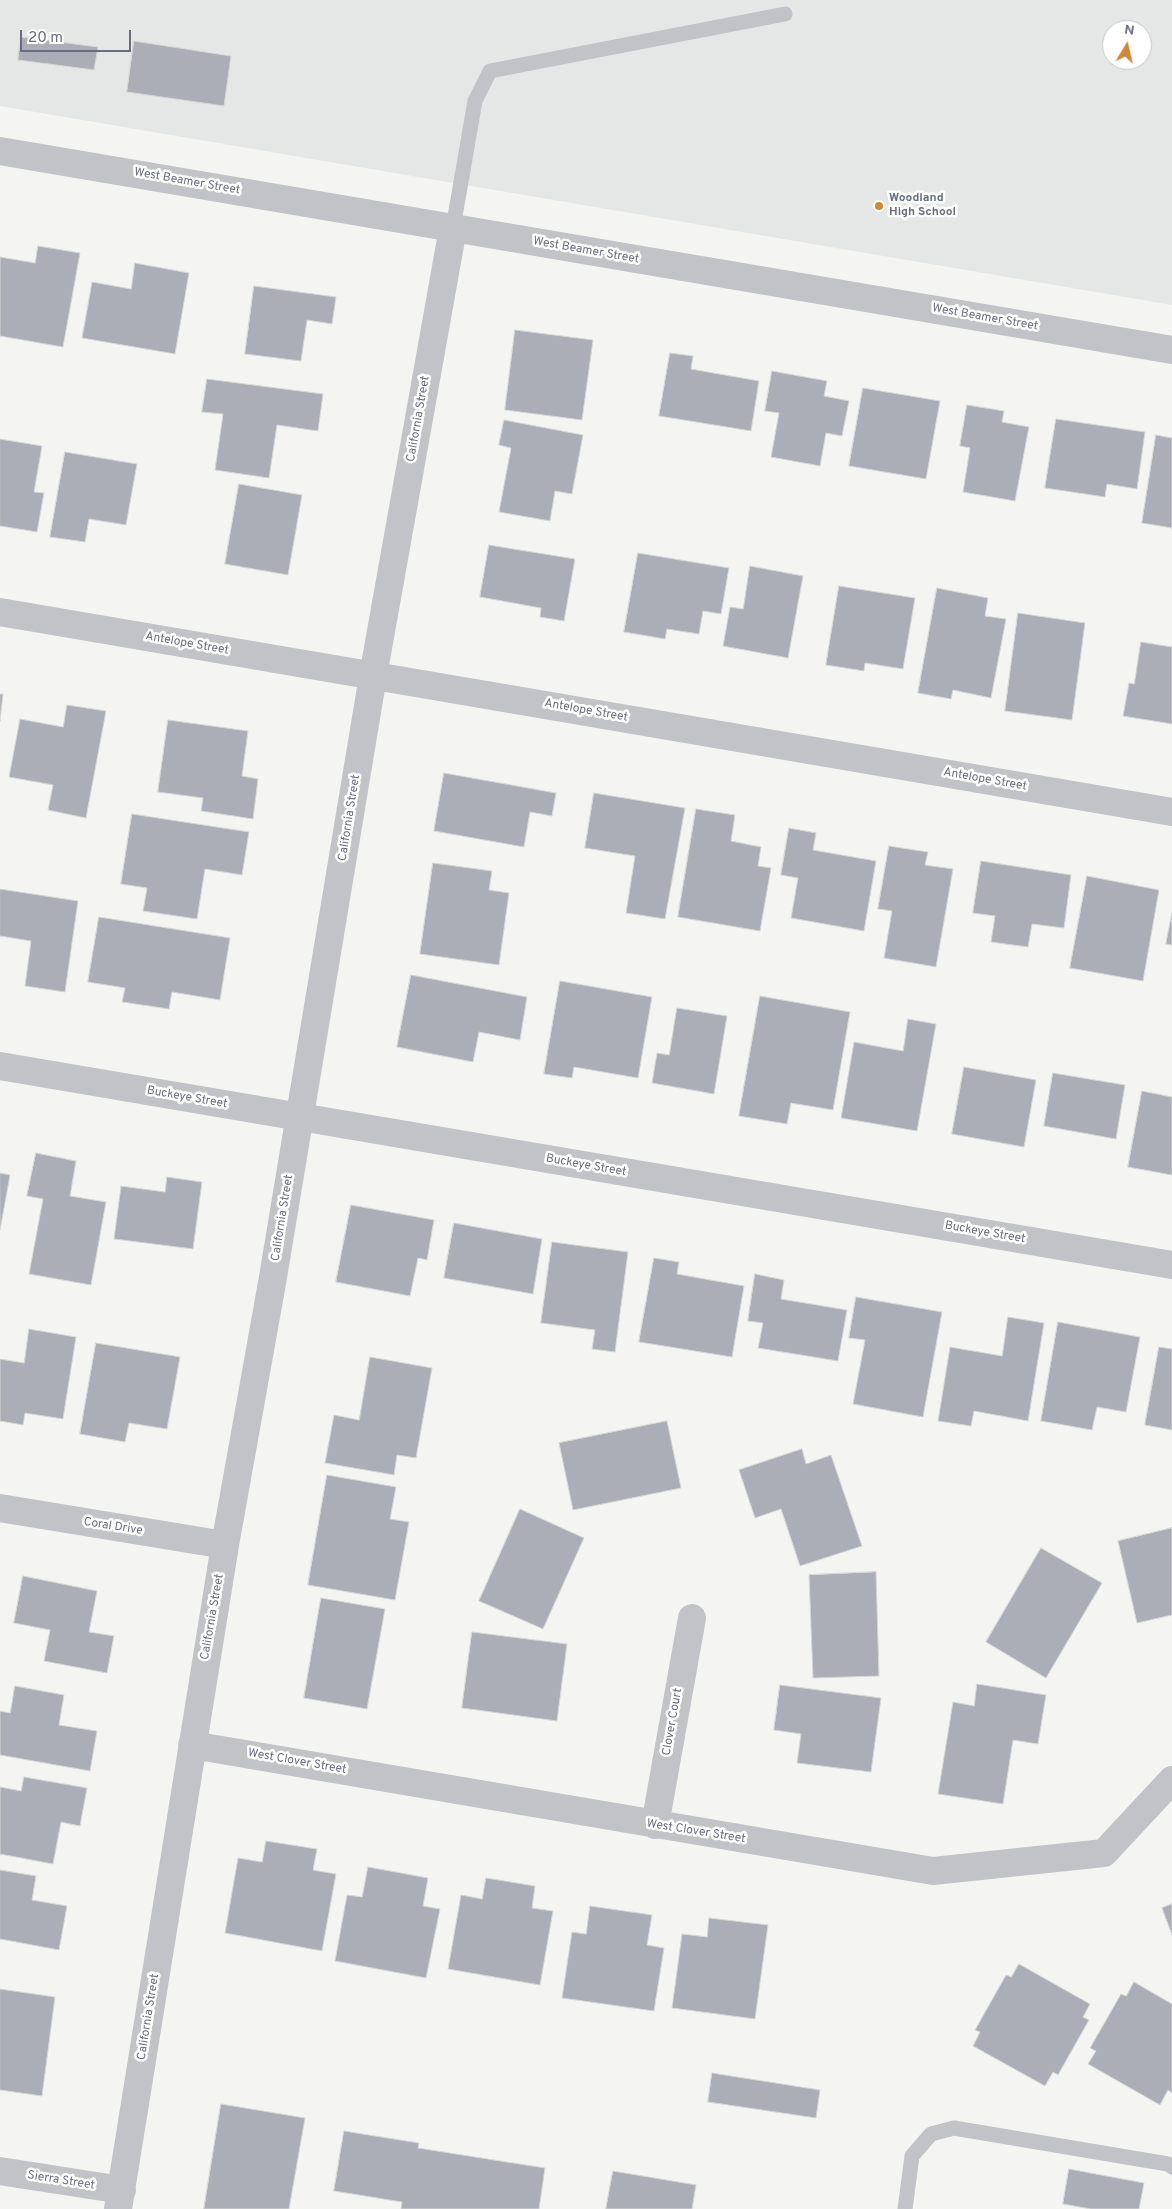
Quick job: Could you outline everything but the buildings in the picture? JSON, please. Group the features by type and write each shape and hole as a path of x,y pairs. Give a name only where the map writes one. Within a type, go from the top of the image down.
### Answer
{"street":[{"name":"West Beamer Street","path":"0,151 1172,350"},
{"name":"California Street","path":"120,2200 225,1545 300,1117 373,676 453,228"},
{"name":"Antelope Street","path":"0,612 1172,812"},
{"name":"Buckeye Street","path":"0,1066 1172,1265"},
{"name":"Coral Drive","path":"0,1508 225,1545"},
{"name":"Clover Court","path":"654,1825 692,1618"},
{"name":"West Clover Street","path":"192,1745 933,1872 1104,1853 1172,1780"},
{"name":"Sierra Street","path":"0,2171 120,2200"}],"lane":[{"path":"453,228 475,101 490,71 785,14"},
{"path":"905,2209 912,2156 931,2134 954,2128 1172,2166"}],"shaded area":[{"name":"Woodland High School","path":"0,0 1172,0 1172,305 0,106"}],"place":[{"name":"Woodland High School","path":"879,206"}]}
